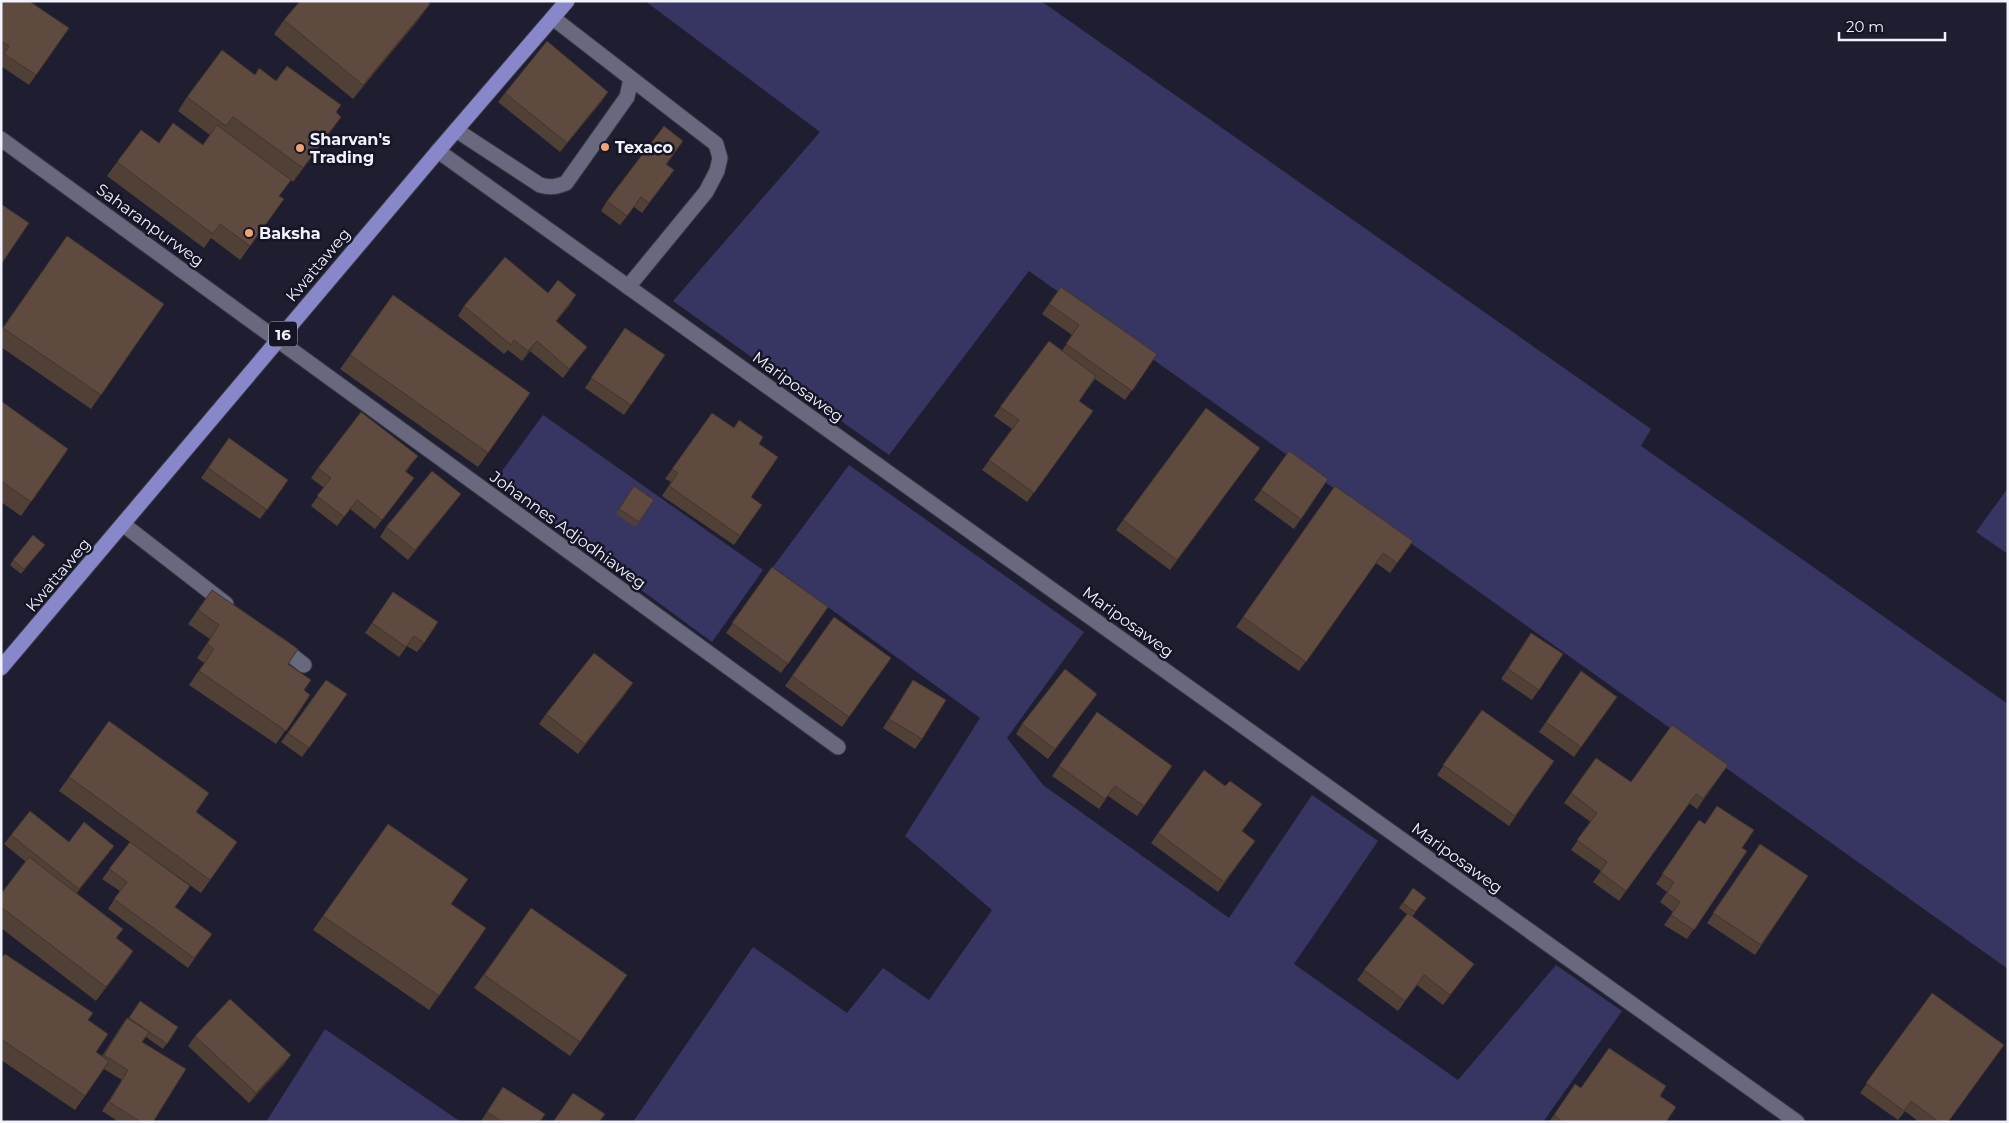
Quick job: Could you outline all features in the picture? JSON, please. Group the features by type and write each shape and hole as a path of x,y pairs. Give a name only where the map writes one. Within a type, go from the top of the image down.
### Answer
{"main road":[{"name":"Kwattaweg","path":"1,668 438,151 568,1"}],"street":[{"path":"553,18 716,144 720,158 717,171 706,192 628,287"},
{"path":"456,130 540,185 548,187 558,186 566,183 627,97 631,78"},
{"name":"Saharanpurweg","path":"1,139 278,340"},
{"name":"Mariposaweg","path":"438,151 1797,1122"},
{"name":"Johannes Adjodhiaweg","path":"278,340 838,747"},
{"path":"124,524 241,616"},
{"path":"264,634 304,665"}],"shaded area":[{"path":"645,1 1041,1 1651,429 1641,446 2008,704 2008,969 1029,271 889,455 673,301 820,132"},
{"path":"543,415 763,570 712,642 494,482"},
{"path":"849,465 1084,632 1007,738 1043,785 1229,918 1312,795 1378,841 1294,964 1458,1080 1556,965 1622,1011 1543,1122 633,1122 753,947 847,1013 883,968 929,1000 992,910 905,836 980,718 773,567"},
{"path":"2008,488 2008,554 1976,532"},
{"path":"325,1029 461,1122 266,1122"}],"building":[{"path":"1,1 29,1 69,28 36,75 4,54 9,46 1,41"},
{"path":"300,1 427,1 430,4 363,85 284,20"},
{"path":"547,41 608,92 567,143 505,93"},
{"path":"222,50 255,75 259,68 276,81 287,66 341,105 336,112 341,117 303,168 233,117 226,126 187,97"},
{"path":"173,123 203,145 217,125 291,180 279,196 284,199 250,246 220,224 213,234 117,162 141,130 159,143"},
{"path":"664,126 683,141 666,164 674,170 649,203 641,197 627,216 607,201"},
{"path":"1,204 29,223 2,263 1,263"},
{"path":"67,236 164,304 101,395 3,328"},
{"path":"505,257 548,293 558,280 576,295 556,321 587,347 569,369 537,341 528,351 514,340 511,345 464,306"},
{"path":"1061,287 1157,354 1132,391 1066,344 1079,325 1049,304"},
{"path":"393,295 530,393 488,453 350,355"},
{"path":"625,328 665,355 631,405 591,378"},
{"path":"1049,341 1096,376 1079,401 1093,411 1034,493 989,460 1019,420 1000,407"},
{"path":"1,401 68,449 31,502 1,481"},
{"path":"1206,408 1260,448 1177,560 1123,520"},
{"path":"361,412 418,456 405,471 414,478 382,520 357,500 344,517 317,496 331,478 318,468"},
{"path":"712,413 734,428 739,420 763,437 759,444 778,457 751,497 762,505 740,536 669,486 678,473 672,469"},
{"path":"229,438 288,480 267,510 208,468"},
{"path":"1289,451 1328,479 1301,519 1261,490"},
{"path":"432,471 461,494 415,550 386,527"},
{"path":"634,486 654,500 639,522 619,509"},
{"path":"1335,486 1413,541 1397,563 1383,553 1306,662 1243,617"},
{"path":"33,535 45,545 24,569 13,560"},
{"path":"772,567 828,607 788,664 732,623"},
{"path":"212,590 298,649 288,664 311,680 304,690 310,695 286,731 199,671 214,649 207,644 219,625 198,610"},
{"path":"393,592 438,622 424,643 414,636 406,647 372,623"},
{"path":"834,617 891,658 849,717 792,676"},
{"path":"1531,633 1563,654 1539,690 1508,669"},
{"path":"594,653 633,683 585,744 546,714"},
{"path":"1065,669 1097,694 1055,749 1022,724"},
{"path":"1581,671 1617,697 1581,747 1546,722"},
{"path":"326,680 347,694 309,748 288,733"},
{"path":"913,680 946,700 922,739 889,719"},
{"path":"1482,710 1554,761 1515,816 1443,765"},
{"path":"1097,712 1172,766 1144,806 1115,786 1105,799 1059,766"},
{"path":"109,721 209,793 196,812 237,842 210,880 69,777"},
{"path":"1672,725 1728,765 1703,799 1696,794 1626,891 1600,872 1607,862 1577,840 1597,813 1571,793 1596,758 1631,782"},
{"path":"1204,770 1225,786 1230,781 1262,804 1242,831 1255,841 1224,882 1158,833"},
{"path":"1717,806 1754,830 1742,848 1747,851 1694,930 1671,915 1680,902 1667,893 1674,882 1662,874 1699,820 1705,824"},
{"path":"30,811 69,842 84,822 114,846 79,889 11,835"},
{"path":"388,824 468,879 451,904 486,928 439,996 323,916"},
{"path":"130,842 190,886 175,907 212,934 194,958 114,899 127,882 109,869"},
{"path":"1760,844 1808,876 1761,945 1713,913"},
{"path":"29,857 123,929 116,938 133,951 106,987 1,907 1,894"},
{"path":"1413,888 1426,898 1415,912 1403,903"},
{"path":"531,908 627,975 580,1042 484,975"},
{"path":"1408,913 1474,964 1450,995 1424,975 1405,1001 1364,970"},
{"path":"5,954 93,1013 88,1020 108,1034 96,1052 109,1061 85,1096 1,1039 1,959"},
{"path":"1932,993 2004,1045 1948,1122 1939,1122 1911,1101 1904,1111 1866,1083"},
{"path":"230,999 291,1055 256,1093 195,1036"},
{"path":"140,1001 178,1027 167,1044 129,1018"},
{"path":"127,1018 149,1032 142,1042 186,1069 153,1122 141,1122 109,1102 128,1070 104,1055"},
{"path":"1609,1048 1666,1086 1660,1096 1676,1107 1666,1122 1563,1122 1554,1115 1575,1084 1581,1088"},
{"path":"503,1087 545,1114 540,1122 503,1122 487,1112"},
{"path":"573,1093 605,1114 599,1122 553,1122"}],"place":[{"name":"Texaco","path":"605,147"},
{"name":"Sharvan's Trading","path":"300,148"},
{"name":"Baksha","path":"249,233"}]}
